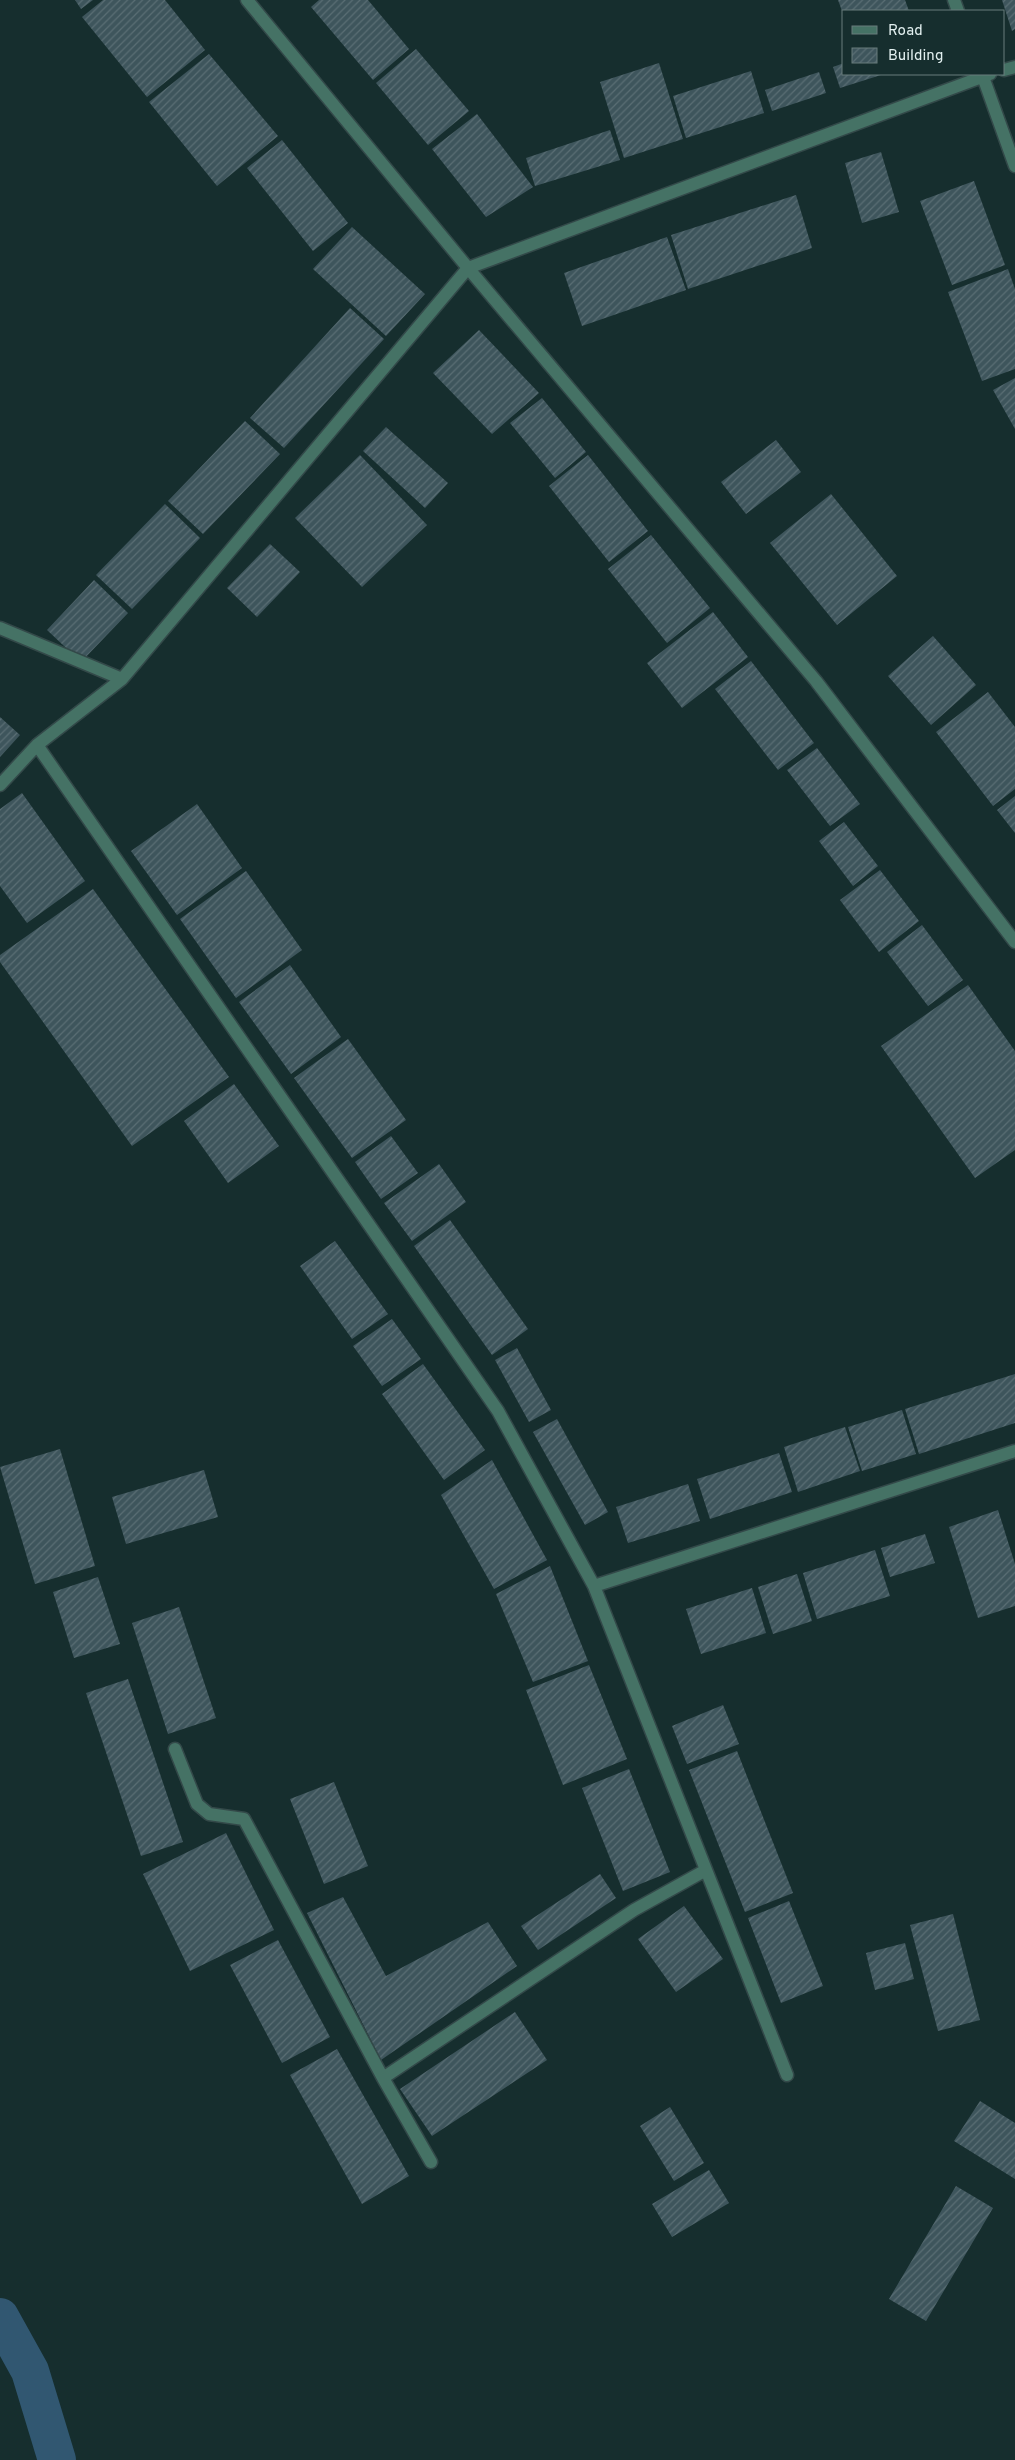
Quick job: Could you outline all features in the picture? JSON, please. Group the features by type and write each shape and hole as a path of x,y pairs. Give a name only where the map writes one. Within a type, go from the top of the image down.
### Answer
{"street":[{"path":"247,0 468,268 816,681 1015,942"},
{"path":"0,785 37,745 122,679 468,268 982,75"},
{"path":"985,75 1015,166"},
{"path":"0,628 122,679"},
{"path":"37,745 498,1411 594,1586 787,2074"},
{"path":"594,1586 1015,1451"},
{"path":"175,1748 197,1804 209,1814 244,1819 383,2078 431,2162"},
{"path":"383,2078 634,1910 706,1870"}],"building":[{"path":"75,0 93,0 81,9"},
{"path":"103,0 165,0 205,50 147,97 82,17"},
{"path":"319,0 368,0 409,49 373,80 311,7"},
{"path":"838,0 905,0 909,10 842,10"},
{"path":"1002,0 1015,0 1015,29 1012,31"},
{"path":"416,49 469,111 428,145 376,83"},
{"path":"209,54 278,136 217,186 149,102"},
{"path":"659,63 683,139 624,158 600,82"},
{"path":"842,64 842,75 881,75 840,88 833,67"},
{"path":"751,71 764,113 686,138 673,96"},
{"path":"819,72 826,93 772,111 765,90"},
{"path":"477,114 533,187 486,217 432,149"},
{"path":"610,130 620,160 535,186 526,158"},
{"path":"282,140 348,223 313,251 247,168"},
{"path":"881,152 899,212 862,223 845,163"},
{"path":"974,181 1005,265 952,285 920,201"},
{"path":"796,195 812,248 688,289 671,235"},
{"path":"352,227 425,294 386,336 313,269"},
{"path":"667,237 686,290 582,326 564,273"},
{"path":"1008,269 1015,289 1015,369 982,381 948,292"},
{"path":"350,308 384,339 284,448 250,418"},
{"path":"479,330 539,393 492,434 433,373"},
{"path":"1015,378 1015,429 993,390"},
{"path":"542,398 586,452 555,478 510,423"},
{"path":"245,421 280,454 203,534 168,501"},
{"path":"386,427 448,483 425,508 363,451"},
{"path":"776,440 801,472 746,514 721,482"},
{"path":"360,455 427,525 362,587 295,518"},
{"path":"588,455 648,531 609,562 549,486"},
{"path":"831,494 897,576 837,625 770,543"},
{"path":"165,504 200,538 132,609 96,575"},
{"path":"651,535 710,608 667,643 608,569"},
{"path":"270,544 300,572 257,617 227,588"},
{"path":"94,580 128,613 81,662 47,630"},
{"path":"713,612 748,657 682,708 647,663"},
{"path":"933,636 976,685 931,725 888,676"},
{"path":"751,661 814,743 778,770 715,689"},
{"path":"988,692 1015,727 1015,789 993,806 936,732"},
{"path":"0,717 20,735 0,757"},
{"path":"817,748 860,804 830,826 787,770"},
{"path":"22,793 85,881 27,923 0,886 0,809"},
{"path":"1015,796 1015,833 997,810"},
{"path":"197,804 242,868 177,915 131,851"},
{"path":"844,822 878,866 853,886 819,841"},
{"path":"880,870 919,921 879,952 840,900"},
{"path":"246,871 302,950 236,998 180,919"},
{"path":"93,889 229,1077 132,1146 0,962 0,955"},
{"path":"922,925 963,980 928,1006 887,952"},
{"path":"290,965 341,1037 291,1074 239,1002"},
{"path":"968,985 1015,1051 1015,1150 975,1178 881,1046"},
{"path":"348,1039 406,1120 352,1158 294,1078"},
{"path":"234,1084 279,1146 228,1183 184,1121"},
{"path":"391,1136 418,1173 381,1199 355,1162"},
{"path":"439,1164 466,1202 412,1241 384,1203"},
{"path":"450,1220 528,1329 492,1355 414,1246"},
{"path":"335,1241 388,1314 352,1339 300,1266"},
{"path":"392,1319 421,1359 382,1386 353,1346"},
{"path":"517,1348 551,1410 529,1422 495,1360"},
{"path":"423,1364 485,1450 444,1480 382,1394"},
{"path":"1015,1374 1015,1423 919,1454 905,1409"},
{"path":"902,1410 916,1454 862,1471 848,1427"},
{"path":"557,1419 608,1512 585,1525 533,1432"},
{"path":"845,1427 860,1471 798,1492 784,1447"},
{"path":"60,1449 95,1566 35,1584 0,1467"},
{"path":"779,1453 792,1492 710,1519 697,1479"},
{"path":"492,1460 547,1560 494,1589 441,1495"},
{"path":"204,1470 218,1517 126,1544 112,1497"},
{"path":"688,1484 700,1521 628,1543 616,1507"},
{"path":"998,1510 1015,1564 1015,1606 978,1618 949,1527"},
{"path":"925,1534 935,1563 890,1577 881,1548"},
{"path":"875,1550 890,1596 817,1619 803,1573"},
{"path":"550,1566 588,1661 533,1682 496,1594"},
{"path":"797,1574 812,1621 773,1634 758,1587"},
{"path":"98,1577 120,1644 74,1658 53,1592"},
{"path":"752,1588 766,1633 701,1654 686,1609"},
{"path":"179,1607 216,1718 168,1734 132,1623"},
{"path":"589,1665 627,1759 563,1785 526,1690"},
{"path":"128,1679 183,1842 141,1856 86,1693"},
{"path":"723,1705 739,1744 687,1764 672,1726"},
{"path":"737,1751 793,1893 745,1912 689,1770"},
{"path":"629,1769 670,1872 623,1891 582,1788"},
{"path":"334,1782 368,1866 324,1884 290,1799"},
{"path":"226,1833 274,1930 190,1971 143,1874"},
{"path":"600,1874 616,1898 538,1950 521,1926"},
{"path":"343,1897 386,1976 488,1922 517,1966 381,2060 307,1913"},
{"path":"789,1901 823,1986 781,2003 748,1918"},
{"path":"684,1906 723,1959 676,1992 638,1939"},
{"path":"953,1914 980,2020 938,2031 910,1925"},
{"path":"278,1940 330,2037 282,2063 230,1965"},
{"path":"905,1943 914,1979 875,1990 866,1953"},
{"path":"515,2012 547,2060 432,2136 400,2089"},
{"path":"337,2049 409,2176 362,2204 290,2075"},
{"path":"980,2101 1015,2123 1015,2179 954,2141"},
{"path":"670,2107 704,2163 674,2181 640,2126"},
{"path":"709,2170 729,2203 672,2237 652,2204"},
{"path":"956,2186 993,2208 926,2321 889,2299"}],"waterway":[{"path":"0,2317 30,2371 57,2460"}]}
